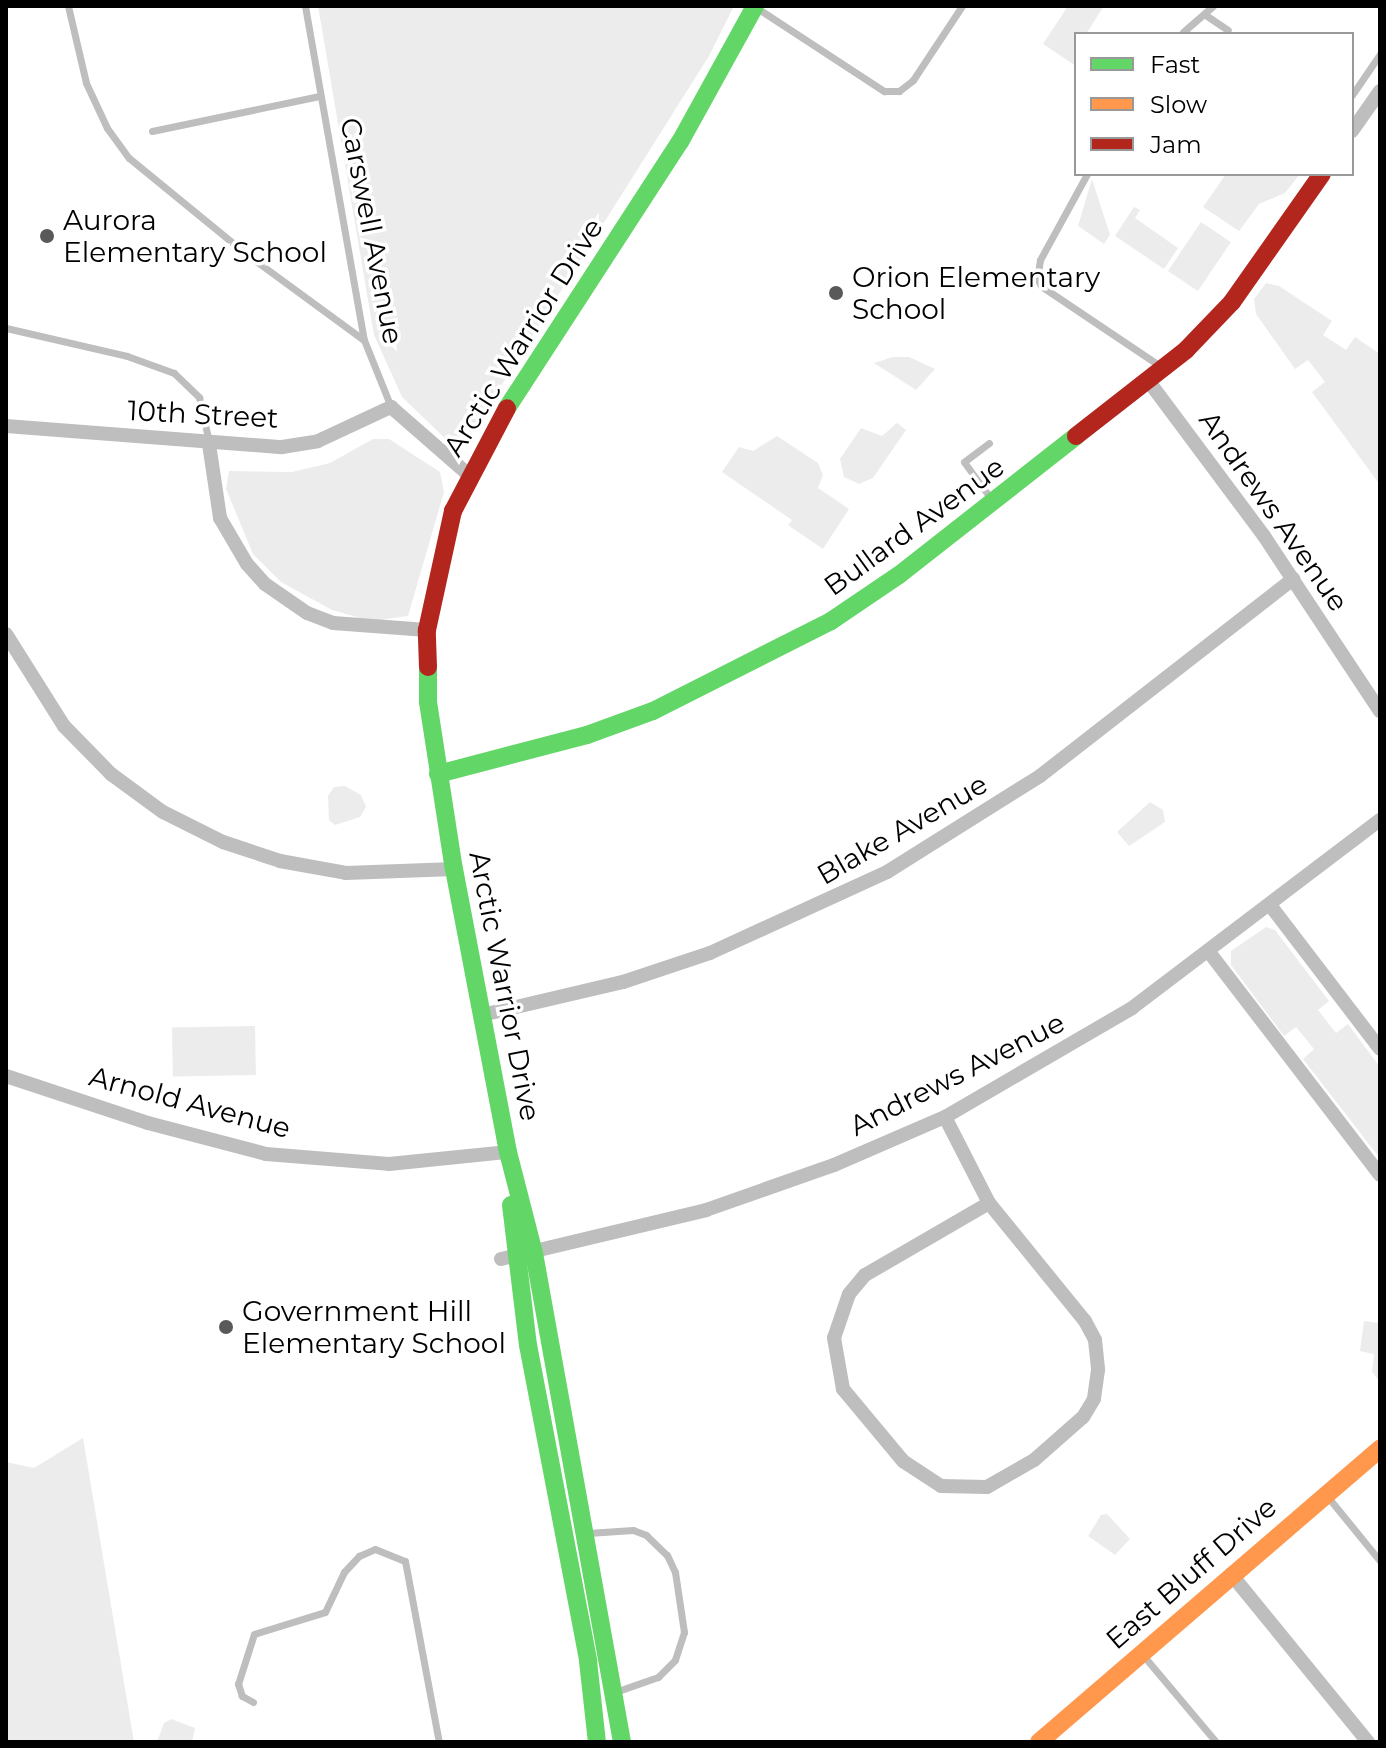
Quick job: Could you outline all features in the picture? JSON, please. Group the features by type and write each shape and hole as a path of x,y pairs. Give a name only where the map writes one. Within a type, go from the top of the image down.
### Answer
{"main road":[{"name":"Arctic Warrior Drive","path":"622,1742 534,1253 508,1152 454,869 428,702 427,630 442,549 469,475 686,132 755,6"},
{"name":"Bullard Avenue","path":"438,774 587,735 736,672 831,621 1157,376 1232,302 1321,176"},
{"name":"Arctic Warrior Drive","path":"508,1152 508,1258 588,1661 597,1742"},
{"name":"East Bluff Drive","path":"1046,1740 1231,1574 1380,1449"}],"street":[{"path":"1358,109 1380,91"},
{"name":"Andrews Avenue","path":"1157,376 1380,711"},
{"name":"Carswell Avenue","path":"391,407 469,475"},
{"name":"10th Street","path":"6,426 209,444 282,447 318,441 391,407"},
{"path":"209,444 220,518 247,564 265,584 307,613 333,623 427,630"},
{"name":"Blake Avenue","path":"482,1015 623,982 710,953 887,872 1040,776 1293,579"},
{"path":"6,634 64,726 111,774 163,812 223,842 280,861 346,873 454,869"},
{"name":"Andrews Avenue","path":"508,1258 749,1196 945,1117 1091,1035 1209,952 1380,820"},
{"path":"1270,905 1380,1049"},
{"path":"1209,952 1380,1175"},
{"name":"Arnold Avenue","path":"6,1076 148,1123 266,1154 389,1164 508,1152"},
{"path":"945,1117 989,1203 1085,1321 1095,1340 1094,1399 1070,1434 1007,1479 987,1487 941,1486 903,1461 843,1389 834,1338 849,1294 865,1275 989,1203"},
{"path":"1231,1574 1368,1742"}],"lane":[{"path":"68,6 86,83 107,128 129,158 245,253 364,340"},
{"name":"Carswell Avenue","path":"305,6 364,340 391,407"},
{"path":"755,6 884,91 899,91 913,80 962,6"},
{"path":"1183,32 1207,16 1213,6"},
{"path":"1207,16 1228,30"},
{"path":"1354,92 1380,54"},
{"path":"152,131 319,96"},
{"path":"1086,176 1040,260 1037,278 1041,286 1140,348 1157,376"},
{"path":"6,328 127,356 174,373 199,397 209,444"},
{"path":"989,443 964,462 993,502"},
{"path":"1326,1494 1380,1561"},
{"path":"584,1534 616,1530 646,1535 667,1555 675,1572 684,1632 675,1660 658,1677 613,1693"},
{"path":"253,1702 242,1696 238,1684 254,1634 325,1612 344,1572 359,1556 375,1549 405,1561 423,1672 439,1742"},
{"path":"1141,1653 1216,1742"}],"shaded area":[{"path":"318,6 734,6 709,56 465,443 452,445 402,397 374,335"},
{"path":"1068,6 1104,6 1087,32 1074,32 1074,65 1043,44"},
{"path":"1225,176 1298,176 1285,193 1259,204 1239,231 1203,207"},
{"path":"1092,179 1110,235 1104,244 1078,226"},
{"path":"1134,207 1140,210 1135,218 1178,248 1164,269 1115,236"},
{"path":"1201,222 1231,242 1198,291 1168,271"},
{"path":"1266,283 1279,286 1332,321 1323,335 1346,350 1355,337 1380,354 1380,485 1312,392 1325,382 1308,360 1295,369 1256,314 1254,299"},
{"path":"893,357 909,357 935,369 916,390 874,363"},
{"path":"897,423 906,430 873,478 859,484 844,477 840,459 861,428 882,436"},
{"path":"777,436 818,463 823,475 818,488 849,509 823,549 788,525 792,520 722,472 739,447 753,451"},
{"path":"373,439 389,439 440,472 444,492 408,616 371,621 332,610 281,582 253,554 226,489 229,471 292,472 330,463"},
{"path":"345,786 361,795 366,807 360,817 335,825 329,820 328,796 334,787"},
{"path":"1150,802 1163,810 1165,822 1129,846 1117,832"},
{"path":"1266,927 1275,930 1329,1001 1318,1010 1336,1033 1348,1024 1380,1067 1379,1157 1303,1059 1314,1049 1296,1027 1284,1036 1231,965 1231,951"},
{"path":"255,1026 256,1075 173,1076 172,1027"},
{"path":"1364,1321 1380,1323 1380,1382 1372,1372 1374,1354 1360,1351"},
{"path":"83,1438 134,1742 6,1742 6,1462 34,1468"},
{"path":"1107,1514 1130,1539 1115,1555 1088,1536 1101,1515"},
{"path":"171,1719 195,1728 192,1742 157,1742 164,1723"}],"traffic: fast":[{"path":"507,408 680,142 755,6"},
{"path":"438,774 587,735 653,711 831,621 899,575 1076,436"},
{"path":"428,667 428,702 454,869 508,1152 534,1253 622,1742"},
{"path":"511,1205 528,1345 588,1661 597,1742"}],"traffic: slow":[{"path":"1039,1742 1380,1449"}],"traffic: jam":[{"path":"1076,436 1186,350 1232,302 1321,176"},
{"path":"428,667 427,630 453,511 507,408"}],"place":[{"name":"Aurora Elementary School","path":"47,236"},
{"name":"Orion Elementary School","path":"836,293"},
{"name":"Government Hill Elementary School","path":"226,1327"}]}
